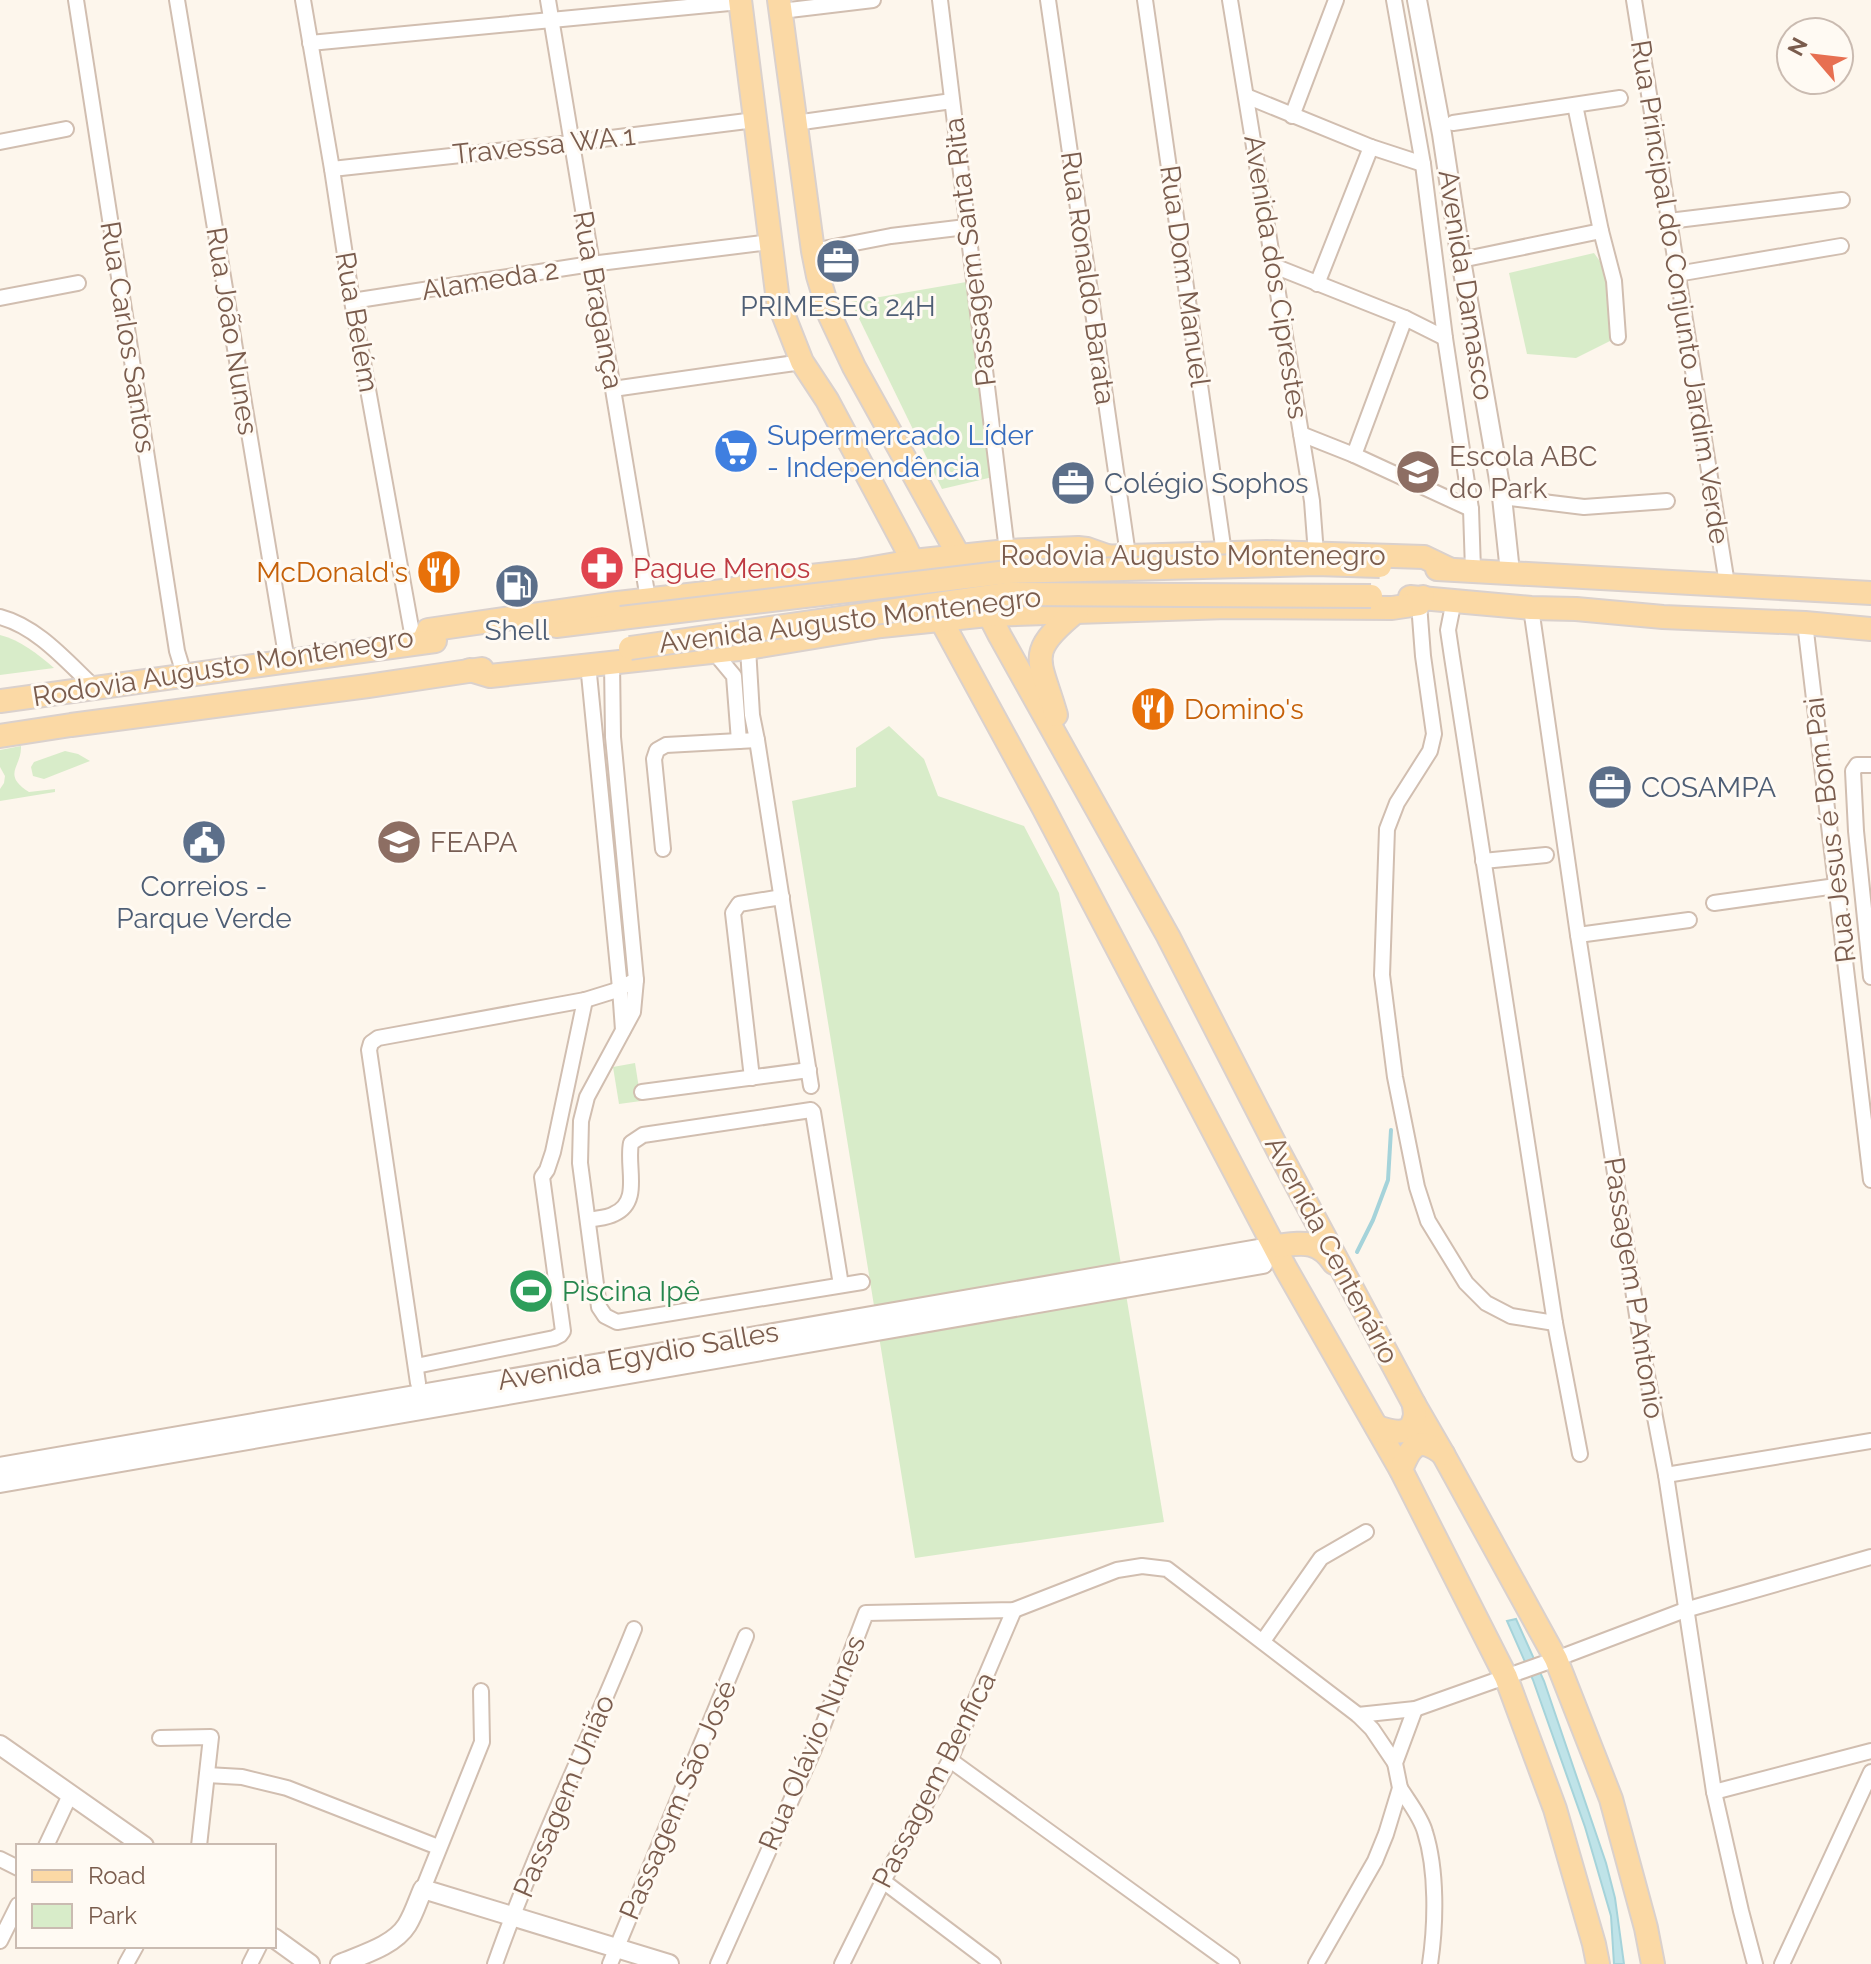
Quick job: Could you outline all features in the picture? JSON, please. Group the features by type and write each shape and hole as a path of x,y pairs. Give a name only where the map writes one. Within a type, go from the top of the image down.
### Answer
{"main road":[{"name":"Avenida Centenário","path":"740,1 778,301 802,362 827,400 941,620 1043,807 1269,1255 1286,1269 1401,1470 1511,1675 1555,1809 1593,1957"},
{"name":"Avenida Centenário","path":"780,5 813,251 830,316 988,615 1168,936 1552,1660 1611,1799 1653,1964"},
{"name":"Rodovia Augusto Montenegro","path":"0,701 419,643 428,630 723,591 913,561 1007,551 1078,548 1117,556 1224,553 1424,557 1449,569 1871,593"},
{"path":"1062,744 1039,662 1046,639 1069,611 1009,605 998,600 992,594 989,573 1003,559 1117,556"},
{"name":"Avenida Augusto Montenegro","path":"419,643 1008,572 1316,564 1449,569"},
{"path":"856,571 890,575 904,588 907,607 903,616 881,626"},
{"name":"Avenida Augusto Montenegro","path":"470,670 1007,594 1371,596 1421,600"},
{"name":"Rodovia Augusto Montenegro","path":"0,736 470,670 490,676 748,648 881,626 988,615 1227,607 1392,608 1421,600 1454,600 1531,608 1871,629"},
{"path":"907,623 962,658"},
{"path":"1269,1255 1309,1244 1317,1246 1327,1252 1357,1297"},
{"path":"1377,1427 1392,1432 1410,1427 1414,1421 1414,1404"},
{"path":"1401,1470 1412,1448 1420,1444 1431,1444 1443,1454"}],"street":[{"name":"Rua Carlos Santos","path":"76,0 177,651 184,674"},
{"name":"Rua João Nunes","path":"177,0 287,661"},
{"name":"Rua Belém","path":"303,0 352,301 419,643"},
{"name":"Rua Bragança","path":"548,0 648,599"},
{"path":"780,5 873,0"},
{"name":"Passagem Santa Rita","path":"940,0 1007,551"},
{"name":"Rua Ronaldo Barata","path":"1048,0 1117,556"},
{"name":"Rua Dom Manuel","path":"1145,0 1224,553"},
{"name":"Avenida dos Ciprestes","path":"1230,0 1312,501 1316,554"},
{"path":"1292,116 1336,0"},
{"name":"Avenida Damasco","path":"1394,0 1423,164 1471,509 1473,570"},
{"name":"Avenida Damasco","path":"1417,0 1502,497 1510,572"},
{"name":"Rua Principal do Conjunto Jardim Verde","path":"1634,0 1727,584"},
{"path":"310,43 740,1"},
{"path":"1246,96 1371,147 1423,164"},
{"path":"1453,123 1620,98"},
{"path":"795,123 952,101"},
{"path":"1575,105 1614,281 1618,337"},
{"name":"Travessa WA 1","path":"332,169 755,120"},
{"path":"0,142 66,129"},
{"path":"1317,284 1371,147"},
{"path":"1669,221 1842,200"},
{"path":"813,251 891,236 966,227"},
{"path":"1461,260 1601,231"},
{"name":"Alameda 2","path":"352,301 591,264 770,242"},
{"path":"1677,274 1841,246"},
{"path":"1274,266 1405,318 1445,338"},
{"path":"0,298 78,283"},
{"path":"1354,455 1405,318"},
{"path":"613,389 802,362"},
{"path":"1301,434 1471,509"},
{"path":"1502,497 1584,507 1667,501"},
{"path":"1421,600 1420,632 1434,734 1430,751 1397,803 1387,829 1382,975 1395,1077 1417,1187 1428,1221 1466,1283 1486,1303 1511,1316 1555,1323"},
{"path":"1454,600 1448,630 1463,733 1555,1323 1580,1454"},
{"name":"Passagem P Antonio","path":"1531,608 1578,935 1714,1792 1755,1964"},
{"path":"0,617 38,636 95,688"},
{"name":"Rua Jesus é Bom Pai","path":"1805,623 1871,1180"},
{"path":"1420,632 1448,630"},
{"path":"739,741 742,674 748,648"},
{"path":"714,652 742,674 752,715 811,1086"},
{"path":"612,662 613,737 636,980 633,1012 587,1097 581,1121 580,1163 599,1307 605,1316 617,1322 862,1282"},
{"path":"588,664 623,1030"},
{"path":"1434,734 1463,733"},
{"path":"663,849 654,759 657,750 666,745 757,740"},
{"path":"1871,765 1857,765 1853,771 1864,831 1871,977"},
{"path":"1483,861 1546,855"},
{"path":"1714,903 1836,886"},
{"path":"752,1078 733,913 739,904 782,897"},
{"path":"1578,935 1689,920"},
{"path":"418,1383 369,1050 371,1043 378,1038 585,1000 636,980"},
{"path":"416,1366 554,1338 563,1331 542,1177 553,1152 585,1000"},
{"path":"642,1092 809,1070"},
{"path":"589,1220 614,1215 626,1207 632,1194 631,1143 643,1135 811,1110 841,1285"},
{"name":"Avenida Egydio Salles","path":"0,1467 1269,1255"},
{"name":"Avenida Egydio Salles","path":"0,1483 1269,1255"},
{"path":"1666,1475 1871,1441"},
{"path":"1263,1641 1321,1558 1366,1532"},
{"path":"1358,1715 1415,1709 1685,1610 1871,1557"},
{"path":"1014,1610 1117,1570 1142,1566 1167,1569 1358,1715 1372,1729 1395,1763 1400,1788 1425,1829 1434,1893 1430,1964"},
{"name":"Passagem Benfica","path":"842,1964 883,1881 950,1760 1014,1610"},
{"name":"Rua Olávio Nunes","path":"718,1964 814,1749 866,1613 1014,1610"},
{"name":"Passagem União","path":"495,1964 634,1629"},
{"name":"Passagem São José","path":"613,1956 746,1636"},
{"path":"340,1964 385,1943 407,1925 482,1742 481,1691"},
{"path":"1395,1763 1415,1709"},
{"path":"160,1738 211,1737 199,1844"},
{"path":"0,1745 141,1844"},
{"path":"1714,1792 1871,1751"},
{"path":"950,1760 1232,1964"},
{"path":"1782,1964 1871,1772"},
{"path":"207,1775 242,1777 287,1788 438,1847"},
{"path":"1316,1964 1375,1861 1400,1788"},
{"path":"47,1844 70,1795"},
{"path":"883,1881 993,1964"},
{"path":"423,1889 512,1917 613,1956 669,1964"},
{"path":"0,1941 16,1909"},
{"path":"276,1939 310,1964"}],"green space":[{"path":"1594,253 1614,281 1618,337 1576,358 1527,354 1509,273"},
{"path":"972,281 997,476 942,489 851,302"},
{"path":"0,635 15,640 54,668 0,675"},
{"path":"889,726 924,759 938,796 1024,826 1059,893 1164,1522 915,1558 792,801 856,787 856,748"},
{"path":"21,746 14,775 16,780 29,792 55,789 55,792 0,801 5,776 0,767 0,750"},
{"path":"65,751 90,761 44,779 33,776 31,767 34,762"},
{"path":"635,1063 641,1101 619,1104 613,1067"}],"water":[{"name":"Piscina Ipê","path":"544,1273 547,1301 519,1308 515,1282"},
{"path":"1516,1619 1544,1681 1606,1863 1615,1898 1624,1964 1614,1964 1611,1916 1585,1827 1533,1680 1507,1621"}],"waterway":[{"path":"1357,1252 1388,1180 1391,1130"}],"place":[{"name":"PRIMESEG 24H","path":"838,261"},
{"name":"Supermercado Líder - Independência","path":"736,451"},
{"name":"Escola ABC do Park","path":"1418,472"},
{"name":"Colégio Sophos","path":"1073,483"},
{"name":"Pague Menos","path":"602,568"},
{"name":"McDonald's","path":"439,572"},
{"name":"Shell","path":"517,586"},
{"name":"Domino's","path":"1153,709"},
{"name":"COSAMPA","path":"1610,787"},
{"name":"Correios - Parque Verde","path":"204,842"},
{"name":"FEAPA","path":"399,842"},
{"name":"Piscina Ipê","path":"531,1291"}]}
